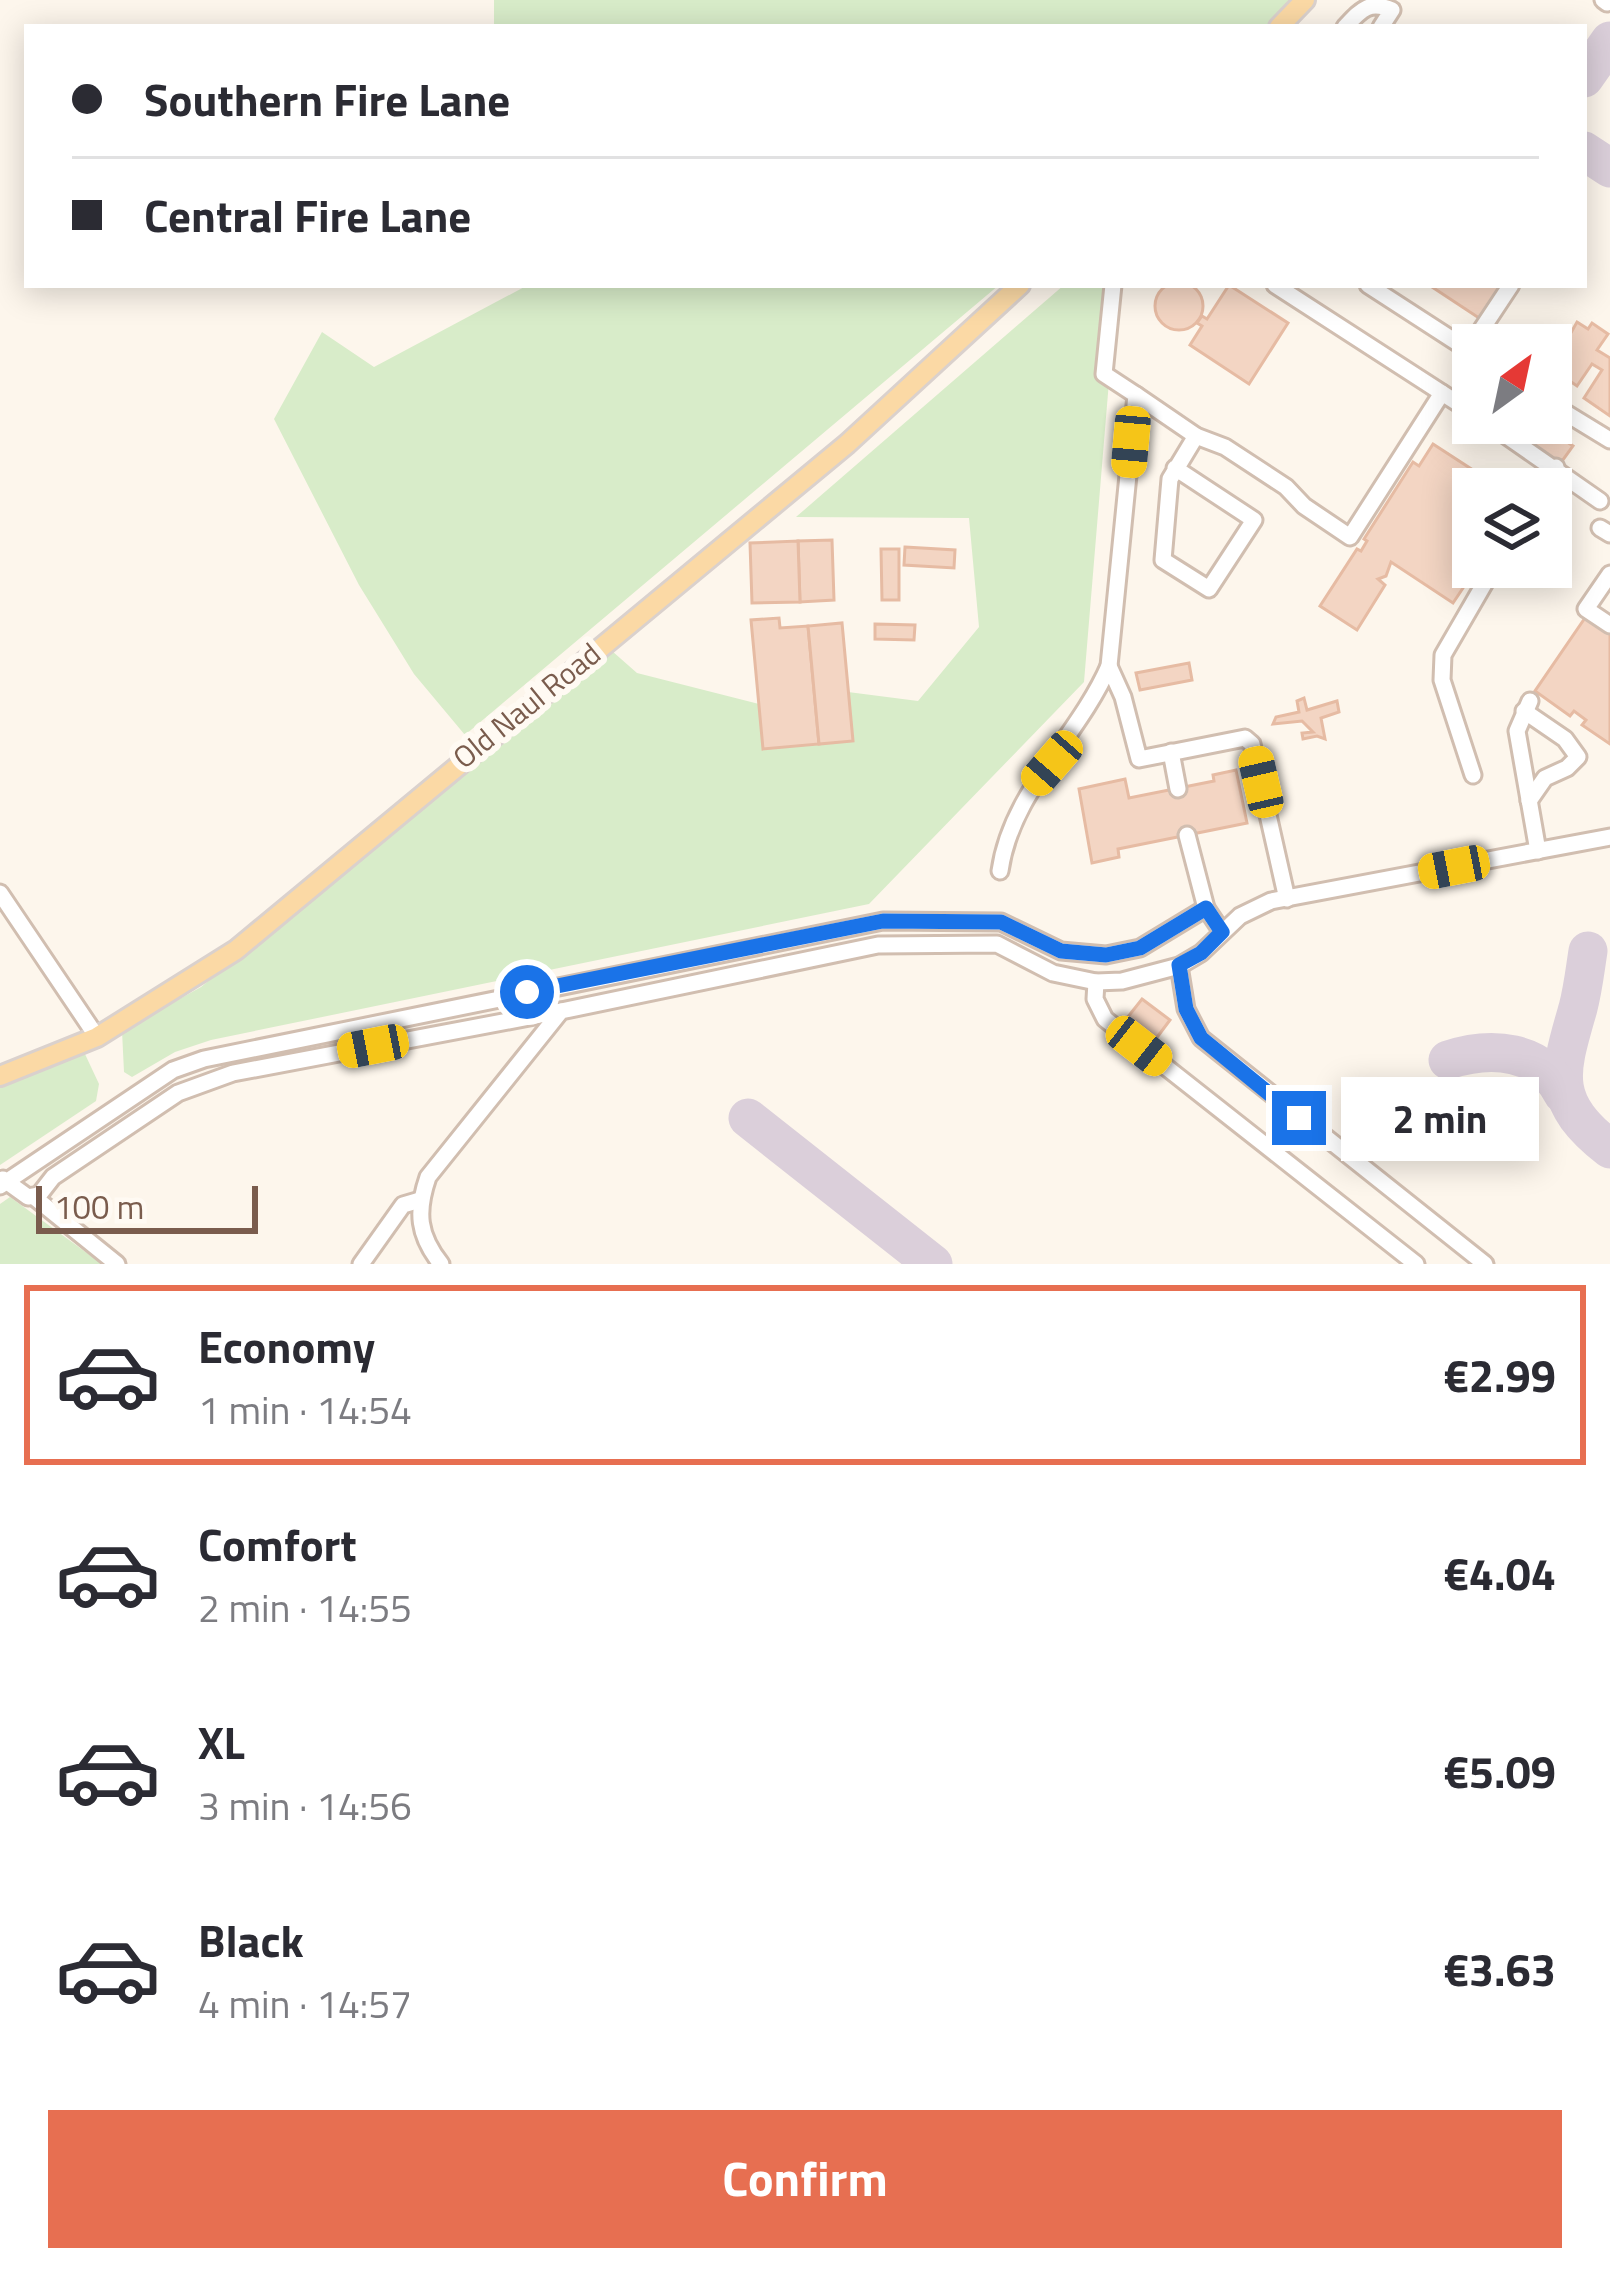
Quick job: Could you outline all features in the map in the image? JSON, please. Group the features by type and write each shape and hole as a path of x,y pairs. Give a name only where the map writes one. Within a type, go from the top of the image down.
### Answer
{"main road":[{"path":"1282,24 1306,0"},
{"name":"Old Naul Road","path":"0,1076 97,1037 236,950 847,444 1017,288"}],"street":[{"path":"1348,24 1367,3 1376,2 1392,10 1383,24"},
{"path":"1113,288 1104,374 1196,436 1225,447 1271,477 1350,537 1442,393"},
{"path":"1280,288 1452,399"},
{"path":"1373,288 1452,339"},
{"path":"1487,324 1509,288"},
{"path":"1000,871 1018,809 1052,763 1109,666 1136,395"},
{"path":"1572,418 1607,441"},
{"path":"1175,468 1254,520 1209,589 1163,560 1169,479 1175,468 1196,436"},
{"path":"1520,444 1600,501"},
{"path":"1602,615 1610,574"},
{"path":"1472,776 1442,680 1443,655 1483,588"},
{"path":"1109,666 1123,697 1139,759 1245,738 1252,744 1287,899"},
{"path":"1528,801 1545,778 1579,757 1527,706 1517,731 1528,801 1538,851"},
{"path":"1171,752 1178,789"},
{"path":"1187,835 1206,908 1222,932"},
{"path":"34,1197 53,1177 178,1093 214,1079 878,945 997,944 1053,973 1096,982 1122,981 1179,965 1201,953 1240,916 1271,901 1610,837"},
{"path":"0,893 97,1037"},
{"path":"3,1182 173,1070 204,1059 883,921 1001,922 1061,951 1106,955 1140,948 1206,908"},
{"path":"1179,965 1186,1009 1201,1038 1485,1264"},
{"path":"1096,982 1095,999 1105,1019 1416,1264"},
{"path":"441,1264 426,1245 419,1224 428,1177 561,1011"},
{"path":"3,1182 34,1197 117,1264"},
{"path":"361,1264 403,1205 420,1200"}],"green space":[{"path":"494,0 1294,0 1270,24 494,24"},
{"path":"522,288 995,288 465,735 414,674 359,585 274,419 322,332 374,367"},
{"path":"1061,288 1117,288 1084,682 869,904 211,1040 175,1052 132,1077 124,1072 122,1031 201,987 612,651 637,673 759,704 763,749 848,692 918,701 979,627 969,518 796,517"},
{"path":"84,1052 99,1084 96,1101 0,1165 0,1087"},
{"path":"10,1197 102,1264 0,1264 0,1204"}],"building":[{"path":"1163,288 1195,288 1202,297 1202,315 1188,329 1170,329 1156,315 1156,297"},
{"path":"1227,288 1234,288 1288,323 1249,384 1190,345 1202,326 1197,323 1202,316 1207,319"},
{"path":"1434,288 1503,288 1482,320"},
{"path":"1577,322 1588,329 1592,323 1608,334 1597,350 1610,358 1610,416 1584,398 1602,370 1592,364 1577,386 1572,383 1572,331"},
{"path":"1433,444 1470,468 1452,468 1452,588 1463,588 1453,603 1391,562 1386,576 1378,579 1385,585 1357,630 1320,606 1357,549 1361,551 1413,462 1419,466"},
{"path":"1531,444 1573,446 1560,464"},
{"path":"832,540 834,600 800,602 798,541"},
{"path":"798,541 800,602 752,603 750,543"},
{"path":"905,547 955,550 954,568 904,565"},
{"path":"881,549 899,549 899,600 882,600"},
{"path":"1587,615 1610,630 1610,744 1582,725 1586,720 1574,711 1570,716 1535,691"},
{"path":"779,618 780,628 808,626 819,744 763,749 751,620"},
{"path":"842,623 853,741 819,744 808,626"},
{"path":"875,624 915,625 914,640 875,639"},
{"path":"1189,663 1192,680 1140,690 1136,673"},
{"path":"1304,698 1307,710 1337,701 1339,712 1321,718 1325,739 1303,739 1302,733 1313,732 1302,721 1273,724 1276,717 1299,712 1297,701"},
{"path":"1236,770 1247,823 1118,849 1119,857 1092,863 1079,789 1125,779 1129,798 1214,781 1213,775"},
{"path":"1142,999 1170,1020 1155,1040 1127,1018"}],"taxiway":[{"path":"1587,74 1610,41"},
{"path":"1587,153 1610,168"},
{"path":"1588,951 1566,1051 1564,1085 1577,1116 1610,1149"},
{"path":"1448,1060 1481,1053 1513,1055 1542,1068 1563,1094"},
{"path":"748,1118 933,1264"}],"route":[{"path":"527,992 883,921 1001,922 1061,951 1106,955 1140,948 1206,908 1222,932 1201,953 1179,965 1186,1009 1201,1038 1299,1118"}]}
